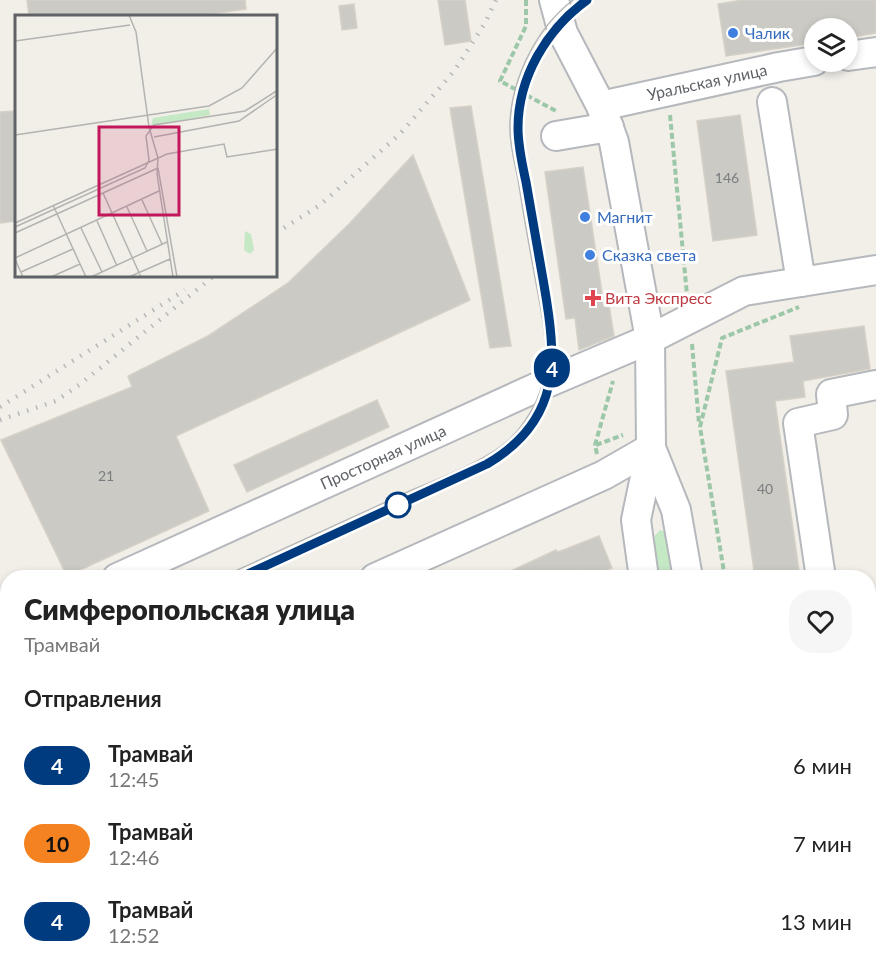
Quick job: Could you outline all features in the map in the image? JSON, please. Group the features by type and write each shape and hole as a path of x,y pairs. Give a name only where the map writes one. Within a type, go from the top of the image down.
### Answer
{"street":[{"path":"554,0 563,33 605,116 614,142 650,339 651,448 636,520 643,570"},
{"path":"858,55 876,52"},
{"name":"Уральская улица","path":"559,125 605,116 779,67 804,63"},
{"path":"772,102 805,293"},
{"name":"Просторная улица","path":"135,570 520,395 650,339 744,291 805,293 876,270"},
{"path":"820,570 798,423 833,415 831,394 876,385"},
{"path":"393,570 604,475 651,448"},
{"path":"651,448 675,510 686,570"}],"path":[{"path":"526,0 526,26 501,81 559,125"},
{"path":"670,115 700,427 724,570"},
{"path":"700,427 722,338 805,293"},
{"path":"598,456 595,445 615,374"},
{"path":"595,445 626,434"}],"green space":[{"path":"660,530 671,534 677,570 657,570 652,539"}],"building":[{"path":"27,0 245,0 246,9 204,15 29,15"},
{"path":"438,0 465,0 471,41 445,45"},
{"path":"742,0 876,0 876,33 858,36 858,18 804,18 804,44 726,56 718,4"},
{"path":"354,4 357,28 342,30 339,6"},
{"path":"471,106 511,346 490,348 450,108"},
{"path":"15,111 15,221 0,223 0,112"},
{"path":"740,115 757,235 713,241 697,121"},
{"path":"413,155 470,300 176,436 209,511 80,570 64,570 1,440 132,387 128,376 208,336 288,283 349,224"},
{"path":"583,167 604,306 609,305 614,336 579,350 575,318 566,319 545,172"},
{"path":"864,326 870,369 803,381 805,397 775,401 799,570 754,570 726,371 794,362 790,336"},
{"path":"377,400 389,427 247,492 234,465"},
{"path":"599,536 612,568 607,570 513,570 556,550 558,552"}],"tram line":[{"path":"237,570 476,462 510,439 529,414 542,385 546,359 540,303 512,150 510,121 516,87 529,54 548,24 573,0"},
{"path":"570,14 587,0"},
{"name":"4","path":"256,570 487,464 512,447 530,426 541,408 552,372 552,342 549,312 520,148 519,118 526,84 544,44 557,26 587,0"}],"railway":[{"path":"278,232 320,205 400,134 455,70 485,23 496,0"},
{"path":"0,420 56,401 212,278"},
{"path":"0,407 185,290"}],"place":[{"name":"Чалик","path":"733,33"},
{"name":"Магнит","path":"585,217"},
{"name":"Сказка света","path":"590,255"},
{"name":"Вита Экспресс","path":"593,298"}]}
